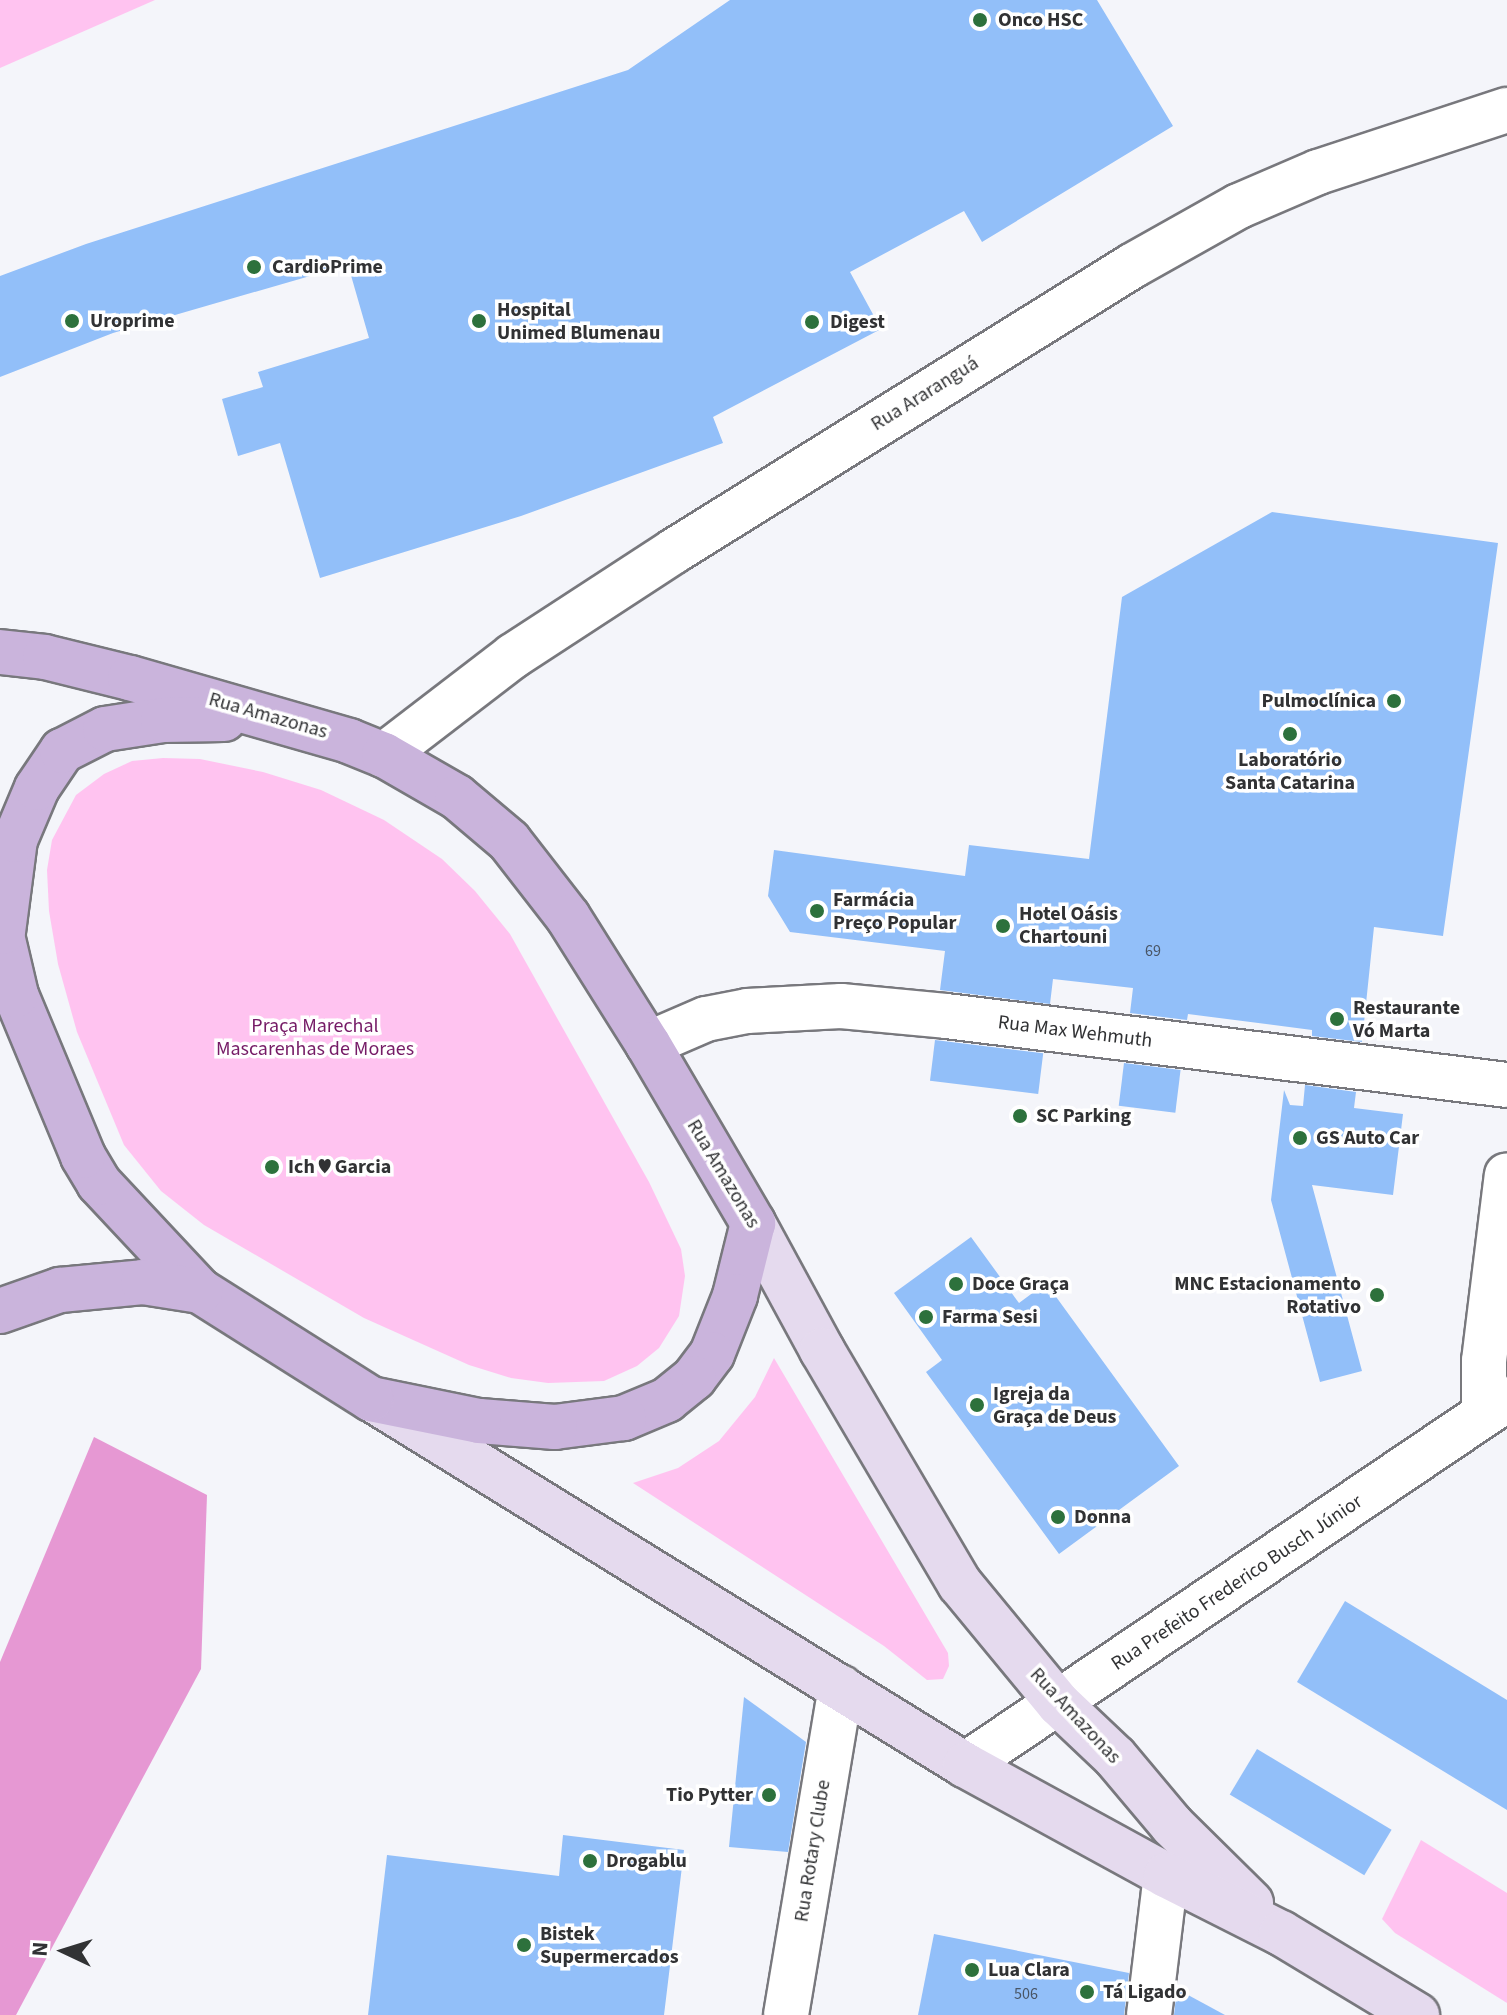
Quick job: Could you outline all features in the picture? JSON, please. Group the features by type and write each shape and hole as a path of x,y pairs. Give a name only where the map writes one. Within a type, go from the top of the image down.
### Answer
{"main road":[{"name":"Rua Amazonas","path":"0,652 45,657 314,728 384,755 457,797 509,841 568,917 648,1044 753,1223 822,1350 960,1584 1059,1704 1115,1757 1178,1832 1281,1933"},
{"name":"Rua Amazonas","path":"279,719 163,720 105,729 62,751 37,788 15,840 1,930 16,995 83,1156 99,1183 200,1291 371,1399 965,1765 1166,1875 1281,1933 1417,2015"},
{"path":"371,1399 479,1421 555,1427 624,1418 667,1400 694,1378 712,1354 735,1296 753,1223"},
{"path":"0,1311 60,1290 143,1282 200,1291"}],"street":[{"name":"Rua Araranguá","path":"384,755 540,638 1132,266 1239,206 1318,172 1507,110"},
{"name":"Rua Max Wehmuth","path":"648,1044 706,1019 747,1011 841,1006 946,1016 1507,1085"},
{"path":"1496,1407 1484,1361 1507,1175"},
{"name":"Rua Prefeito Frederico Busch Júnior","path":"965,1765 1496,1407"},
{"name":"Rua Rotary Clube","path":"786,2015 841,1688"},
{"path":"1149,2015 1166,1875"}],"green space":[{"path":"0,0 155,0 0,68"},
{"name":"Praça Marechal Mascarenhas de Moraes","path":"200,759 263,772 321,790 384,820 442,859 475,891 510,934 649,1182 681,1249 685,1276 679,1316 659,1348 637,1366 604,1381 548,1383 511,1378 469,1365 364,1318 204,1225 161,1191 124,1145 77,1032 58,964 49,911 47,870 52,840 76,795 104,774 132,761"},
{"path":"774,1358 948,1653 949,1666 943,1679 927,1680 884,1646 633,1483 678,1468 719,1441 755,1397"},
{"path":"1421,1840 1507,1893 1507,2003 1395,1933 1382,1919"}],"shaded area":[{"path":"94,1437 207,1495 201,1669 16,2015 0,2015 0,1662"}],"building":[{"path":"730,0 1097,0 1173,126 982,242 964,211 850,272 881,329 713,417 723,443 521,516 320,578 280,443 238,456 222,399 263,387 258,372 369,338 348,265 113,333 0,377 0,276 86,244 628,70"},
{"path":"1272,512 1498,543 1443,936 1374,927 1362,1042 1312,1036 1312,1030 1188,1014 1187,1020 1130,1013 1133,988 1053,979 1050,1004 940,990 945,951 790,932 768,896 774,850 965,876 969,845 1089,859 1122,597"},
{"path":"935,1040 1043,1053 1038,1094 930,1081"},
{"path":"1124,1063 1181,1070 1175,1113 1119,1106"},
{"path":"1305,1085 1356,1092 1354,1108 1403,1114 1393,1195 1312,1185 1362,1371 1320,1382 1271,1200 1284,1090 1290,1105 1303,1106"},
{"path":"971,1237 1019,1303 1046,1283 1179,1466 1059,1554 926,1372 942,1360 894,1293"},
{"path":"1345,1601 1507,1700 1507,1810 1297,1682"},
{"name":"Tio Pytter","path":"744,1697 806,1742 788,1852 729,1847"},
{"path":"1257,1749 1392,1830 1364,1875 1230,1794"},
{"name":"Bistek Supermercados","path":"563,1835 684,1850 664,2015 368,2015 387,1855 559,1876"},
{"path":"934,1934 1129,1973 1124,2015 918,2015"},
{"path":"1177,1989 1225,2015 1174,2015"}],"place":[{"name":"Onco HSC","path":"980,20"},
{"name":"CardioPrime","path":"254,267"},
{"name":"Uroprime","path":"72,321"},
{"name":"Hospital Unimed Blumenau","path":"479,321"},
{"name":"Digest","path":"812,322"},
{"name":"Pulmoclínica","path":"1394,701"},
{"name":"Laboratório Santa Catarina","path":"1290,734"},
{"name":"Farmácia Preço Popular","path":"817,911"},
{"name":"Hotel Oásis Chartouni","path":"1003,926"},
{"name":"Restaurante Vó Marta","path":"1337,1019"},
{"name":"SC Parking","path":"1020,1116"},
{"name":"GS Auto Car","path":"1300,1138"},
{"name":"Ich ♥ Garcia","path":"272,1167"},
{"name":"Doce Graça","path":"956,1284"},
{"name":"MNC Estacionamento Rotativo","path":"1377,1295"},
{"name":"Farma Sesi","path":"926,1317"},
{"name":"Igreja da Graça de Deus","path":"977,1405"},
{"name":"Donna","path":"1058,1517"},
{"name":"Tio Pytter","path":"769,1795"},
{"name":"Drogablu","path":"590,1861"},
{"name":"Bistek Supermercados","path":"524,1945"},
{"name":"Lua Clara","path":"972,1970"},
{"name":"Tá Ligado","path":"1087,1992"}]}
